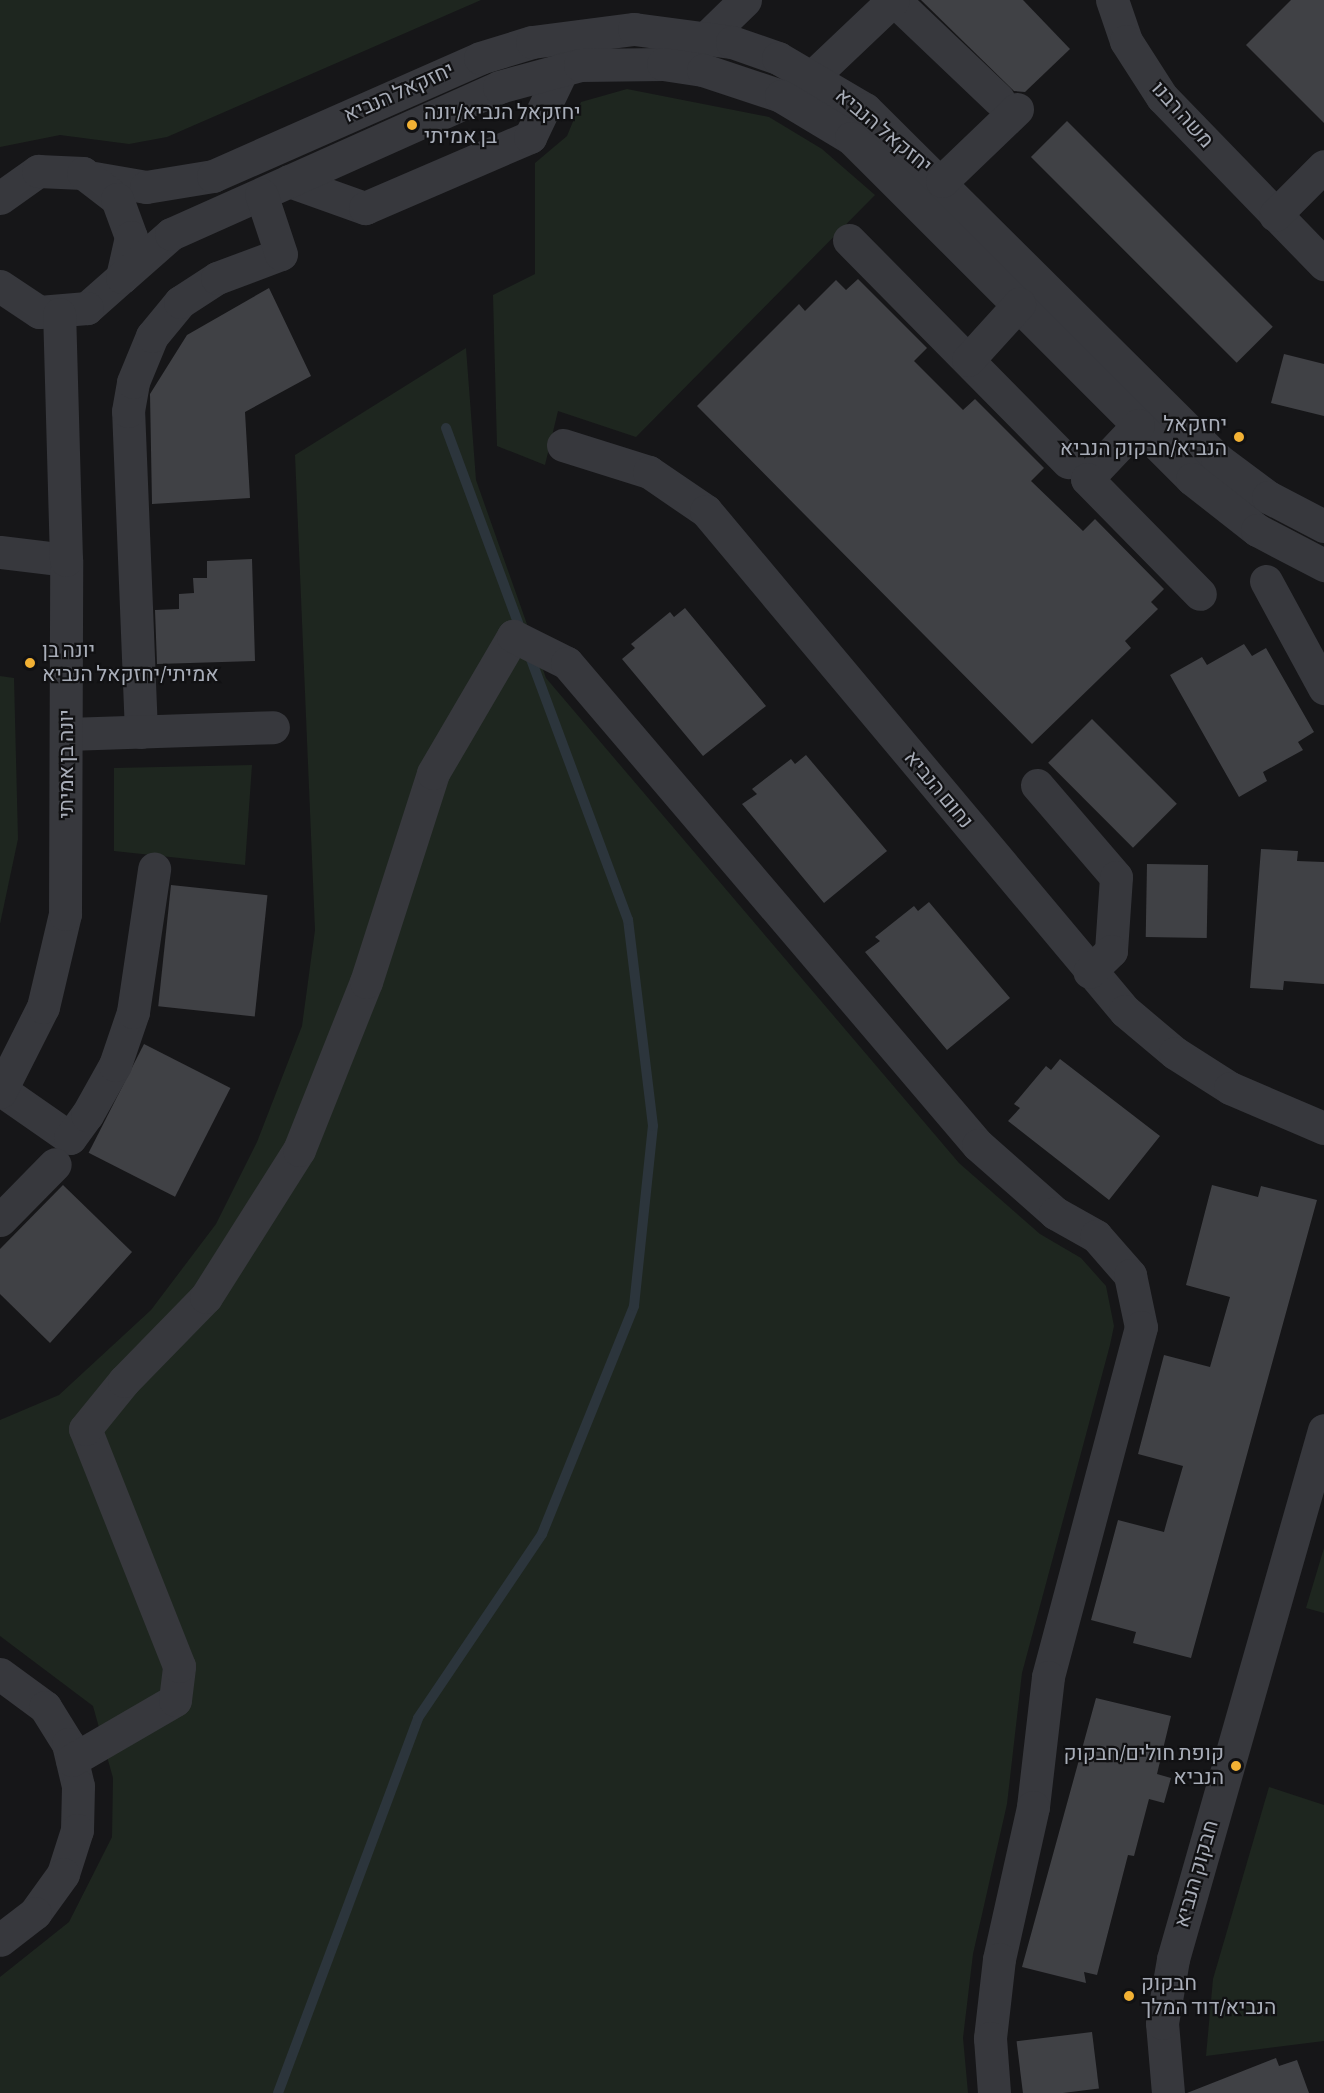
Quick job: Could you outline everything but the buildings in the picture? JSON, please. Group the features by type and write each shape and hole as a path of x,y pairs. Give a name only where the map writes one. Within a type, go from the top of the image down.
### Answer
{"street":[{"path":"707,37 745,0"},
{"path":"813,76 893,0 1008,104 942,182"},
{"name":"משה רבנו","path":"1112,0 1126,41 1149,80 1324,264"},
{"name":"יחזקאל הנביא","path":"3,192 49,170 146,187 207,178 480,58 532,42 634,29 707,37 778,58 813,76 865,109 942,182 1217,459 1268,497 1324,526"},
{"name":"יחזקאל הנביא","path":"59,314 95,304 171,234 500,87 563,68 663,64 743,81 781,96 851,138 882,165 1138,425 1241,520 1324,565"},
{"path":"141,732 128,411 133,382 152,336 180,302 217,278 281,254 275,187 365,208 530,137 563,68"},
{"path":"1275,215 1324,166"},
{"path":"94,178 110,191 127,217 131,247 122,277"},
{"path":"849,240 1068,462"},
{"path":"0,286 30,308 59,314"},
{"path":"968,360 1019,304"},
{"name":"יונה בן אמיתי","path":"1,1091 30,1039 56,961 68,867 66,560 59,314"},
{"path":"1138,425 1087,479 1200,594"},
{"name":"נחום הנביא","path":"563,445 649,472 706,512 1089,972 1149,1033 1201,1072 1260,1104 1324,1128"},
{"path":"0,552 66,560"},
{"path":"1266,581 1324,688"},
{"path":"75,1773 175,1700 179,1666 85,1429 124,1381 206,1297 299,1150 366,982 433,773 513,636 567,663 978,1145 1055,1213 1096,1236 1130,1275 1140,1327 1048,1677 1032,1818 999,1959 990,2038 994,2093"},
{"path":"67,734 273,726"},
{"path":"1037,785 1116,877 1111,951 1089,972"},
{"path":"1,1091 70,1138 87,1115 115,1065 133,1012 154,869"},
{"path":"0,1220 55,1164"},
{"name":"חבקוק הנביא","path":"1168,2093 1162,2022 1173,1959 1316,1488 1324,1430"},
{"path":"0,1674 45,1707 75,1773 77,1830 63,1874 35,1913 0,1940"}],"shaded area":[{"path":"0,0 481,0 167,137 129,144 60,135 0,147"},
{"path":"627,89 769,117 822,149 875,195 636,437 558,411 545,465 497,446 493,295 535,274 535,163 567,136 581,102"},
{"path":"466,348 476,480 546,678 959,1163 1040,1234 1081,1258 1106,1286 1114,1326 1022,1673 1007,1804 973,1954 963,2038 968,2093 0,2093 0,1977 69,1922 112,1837 113,1778 93,1706 0,1636 0,1420 59,1395 151,1310 216,1224 257,1142 302,1026 315,930 295,455"},
{"path":"0,676 14,678 18,839 0,924"},
{"path":"252,765 245,865 114,851 114,768"},
{"path":"1324,1548 1324,1613 1306,1608"},
{"path":"1269,1787 1324,1805 1324,2041 1206,2056 1213,1979"}],"waterway":[{"path":"446,428 522,634"},
{"path":"278,2093 418,1718 542,1534 634,1306 653,1126 628,920 528,651"}],"place":[{"name":"יחזקאל הנביא/יונה בן אמיתי","path":"412,125"},
{"name":"יחזקאל הנביא/חבקוק הנביא","path":"1239,437"},
{"name":"יונה בן אמיתי/יחזקאל הנביא","path":"30,663"},
{"name":"קופת חולים/חבקוק הנביא","path":"1236,1766"},
{"name":"חבקוק הנביא/דוד המלך","path":"1129,1996"}]}
